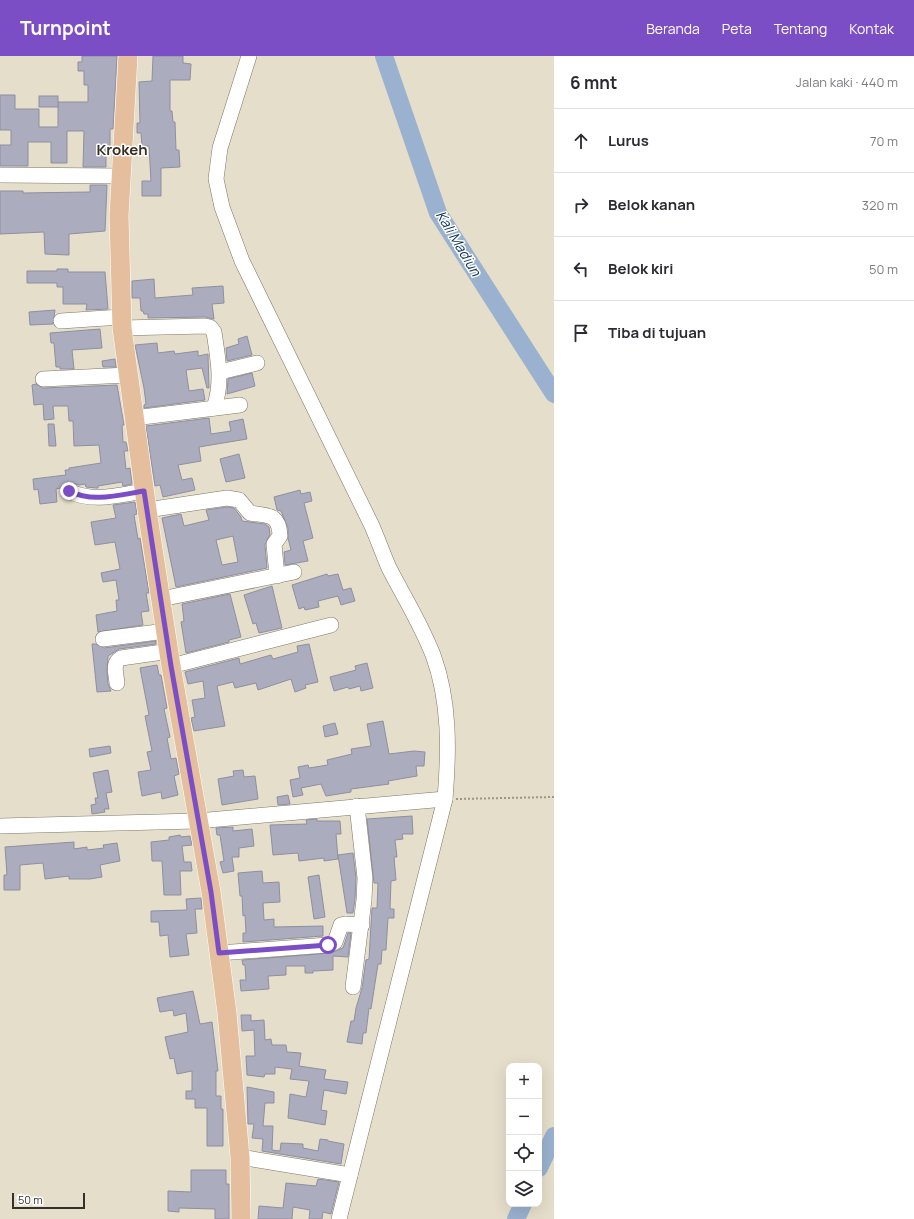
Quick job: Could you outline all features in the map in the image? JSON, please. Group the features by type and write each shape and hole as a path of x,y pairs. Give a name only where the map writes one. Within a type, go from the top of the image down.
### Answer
{"main road":[{"path":"128,56 120,176 121,322 144,491 170,658 197,821 211,892 219,953 240,1157 241,1219"}],"street":[{"path":"249,56 220,148 216,179 222,207 242,261 372,526 389,567 419,622 433,656 443,690 447,726 448,768 445,799 339,1219"},
{"path":"0,175 120,176"},
{"path":"61,321 121,322 210,327 214,332 220,372 220,388 214,408"},
{"path":"220,372 257,363"},
{"path":"43,379 128,375"},
{"path":"134,418 240,405"},
{"path":"69,491 78,496 91,497 144,491"},
{"path":"147,510 227,498 239,500 250,514 269,515 273,517 278,523 280,536 274,544 277,576"},
{"path":"161,599 294,572"},
{"path":"117,683 115,664 116,661 122,658 170,658 331,625"},
{"path":"103,639 166,631"},
{"path":"0,826 197,821 445,799"},
{"path":"353,987 362,925 365,878 357,806"},
{"path":"219,953 328,945 334,942 341,926 345,924 362,925"},
{"path":"240,1157 350,1175"}],"path":[{"path":"445,799 554,797"}],"building":[{"path":"82,56 117,56 113,129 110,129 110,152 106,152 106,167 83,167 84,131 67,131 67,163 51,163 51,142 28,142 28,166 0,166 0,145 11,145 11,130 0,130 0,95 15,95 15,109 39,109 39,127 58,127 58,102 88,102 88,85 84,85 84,71 78,71 78,62 82,62"},
{"path":"153,56 183,56 183,63 191,64 190,80 170,80 170,111 172,111 173,122 175,122 176,150 179,150 180,167 161,168 161,196 142,196 142,181 151,181 149,146 142,146 141,133 137,133 137,123 140,123 139,82 152,81"},
{"path":"39,96 58,96 58,107 39,107"},
{"path":"90,185 107,185 105,231 69,234 69,255 45,254 44,232 0,234 0,191 23,191 23,193 90,192"},
{"path":"57,269 68,269 68,272 105,272 108,309 86,310 87,304 63,304 63,287 57,287 57,283 27,283 27,271 57,271"},
{"path":"154,279 155,298 193,295 192,288 223,286 224,303 212,304 214,319 205,317 148,318 148,314 144,314 143,311 141,311 140,298 132,298 132,281"},
{"path":"55,310 53,324 30,325 29,312"},
{"path":"100,329 102,348 72,350 74,369 60,369 60,367 56,367 54,343 51,343 50,333"},
{"path":"247,336 252,355 227,361 226,348 239,344 238,339"},
{"path":"157,343 158,353 174,351 175,354 198,351 198,356 208,354 209,388 207,388 202,368 186,370 189,391 203,389 205,400 144,408 144,405 146,404 144,388 135,345"},
{"path":"115,359 116,367 103,367 102,361"},
{"path":"252,373 255,386 227,394 228,379"},
{"path":"36,384 43,388 117,385 124,425 122,425 123,442 126,442 128,451 124,451 126,469 130,468 132,484 123,486 122,482 98,486 98,488 96,488 86,487 85,484 79,485 67,482 61,488 56,489 57,502 40,504 38,489 34,490 33,479 66,475 65,470 69,470 69,468 101,463 99,445 74,446 73,421 69,421 68,406 53,406 54,419 44,420 43,404 34,405 32,385"},
{"path":"209,418 211,434 231,431 229,422 243,419 247,439 199,447 201,461 178,465 182,480 192,478 195,490 163,497 160,485 155,486 146,426"},
{"path":"48,424 54,424 56,446 49,446"},
{"path":"239,454 245,478 226,482 220,459"},
{"path":"300,490 301,494 310,492 312,501 304,503 313,538 303,541 308,561 285,565 284,552 291,550 288,538 288,528 281,511 277,510 274,497"},
{"path":"135,502 137,514 134,515 138,539 140,538 149,593 146,593 149,611 141,612 143,625 98,632 96,615 117,611 116,600 119,600 116,580 103,582 101,573 120,569 115,542 95,545 91,522 116,518 113,505"},
{"path":"227,507 234,508 241,517 242,521 265,524 269,527 270,534 265,545 267,568 176,587 162,518 181,514 184,526 209,520 206,510","holes":["233,536 238,562 222,565 216,540"]},
{"path":"327,574 328,576 338,574 343,590 351,588 355,601 341,605 338,596 318,601 319,607 305,610 304,607 299,609 292,585"},
{"path":"272,586 282,628 259,633 256,623 253,624 244,595"},
{"path":"230,594 241,637 229,640 229,642 186,653 181,622 184,621 182,604"},
{"path":"156,641 156,644 119,649 108,656 107,673 108,684 111,691 97,692 92,644 96,644 104,648"},
{"path":"309,644 318,682 305,685 306,688 295,692 291,679 258,690 256,683 235,688 233,682 217,686 225,726 194,731 191,718 195,717 192,700 205,698 203,681 188,684 185,672 239,658 240,664 271,655 273,659 298,652 297,646"},
{"path":"367,663 373,688 361,691 360,686 349,689 348,687 334,691 330,677 356,670 355,666"},
{"path":"157,665 159,675 161,675 167,708 164,709 170,737 167,738 171,759 176,758 179,774 174,776 178,795 162,799 161,792 142,796 138,772 151,770 147,752 152,751 145,716 149,715 140,668"},
{"path":"383,721 389,754 414,751 425,752 424,766 416,766 417,776 388,781 389,784 351,789 351,792 326,796 321,784 301,788 303,795 293,797 290,780 300,778 298,767 308,765 309,768 328,765 327,760 352,754 351,749 371,746 367,724"},
{"path":"335,723 338,734 325,737 323,726"},
{"path":"110,746 111,753 90,757 89,749"},
{"path":"108,770 112,792 106,793 109,809 104,809 105,812 92,814 91,805 96,804 95,798 98,798 93,773"},
{"path":"243,770 244,777 255,776 258,799 222,805 218,779 234,776 233,771"},
{"path":"288,795 290,804 278,805 277,797"},
{"path":"412,816 413,834 402,834 403,839 395,840 397,857 394,857 396,880 391,881 390,909 394,909 394,918 388,918 386,950 382,950 381,964 378,964 371,1009 369,1008 366,1033 363,1033 362,1044 347,1042 351,1021 354,1021 362,988 366,960 369,959 372,908 377,908 378,883 374,883 367,819"},
{"path":"317,819 317,821 340,821 341,834 336,834 338,859 324,861 324,858 299,861 298,853 273,855 270,825 307,824 306,820"},
{"path":"233,827 233,831 252,829 254,846 239,848 239,857 232,857 234,871 223,873 220,862 224,861 220,835 217,835 216,828"},
{"path":"180,835 181,837 190,836 192,845 182,846 184,862 191,862 192,871 180,871 181,895 164,895 162,861 152,861 151,842 169,840 169,837"},
{"path":"74,842 74,849 87,847 87,850 104,848 103,845 117,843 120,861 100,865 102,877 90,879 69,879 69,876 45,879 43,863 20,865 20,890 4,890 4,875 7,875 5,847"},
{"path":"353,853 356,878 355,899 353,913 347,913 338,855"},
{"path":"262,871 263,883 279,882 280,902 263,903 264,920 274,919 274,927 323,926 323,936 243,942 243,933 246,933 245,915 243,916 242,896 240,896 238,873"},
{"path":"319,875 325,917 314,919 308,877"},
{"path":"201,898 202,909 195,909 197,933 186,934 189,955 170,957 168,935 160,936 159,922 151,922 151,911 187,910 186,899"},
{"path":"348,933 351,933 348,957 333,956 333,970 305,973 305,966 286,966 286,975 268,976 269,989 241,991 240,980 246,980 245,965 243,965 242,960 331,953 343,948"},
{"path":"193,991 200,1024 212,1022 218,1071 216,1071 216,1096 221,1096 221,1109 223,1109 223,1146 207,1146 207,1108 195,1108 195,1099 186,1099 186,1091 192,1091 192,1071 177,1074 174,1058 170,1059 165,1037 188,1032 186,1013 174,1016 173,1010 160,1012 157,998"},
{"path":"241,1015 251,1015 251,1021 264,1020 265,1040 271,1039 272,1045 286,1045 287,1052 301,1053 299,1066 326,1070 324,1079 348,1082 346,1094 324,1090 321,1110 327,1111 325,1125 288,1118 290,1094 306,1097 309,1081 290,1079 292,1069 275,1067 275,1074 265,1074 264,1077 247,1075 246,1056 255,1056 254,1030 242,1031"},
{"path":"247,1087 274,1092 274,1103 265,1103 263,1126 273,1126 272,1150 280,1151 281,1143 303,1144 303,1148 318,1151 320,1139 328,1140 344,1144 341,1164 262,1151 263,1139 252,1138 254,1124 248,1124"},
{"path":"191,1170 226,1170 226,1184 229,1184 229,1219 215,1219 215,1209 179,1208 179,1212 168,1211 168,1191 191,1192"},
{"path":"318,1179 339,1182 331,1214 323,1212 322,1219 309,1219 310,1210 293,1207 292,1219 258,1219 259,1206 283,1208 286,1183 316,1186"}],"waterway":[{"name":"Kali Madiun","path":"384,56 438,213 554,394"},
{"name":"Kali Madiun","path":"542,1162 554,1136"},
{"name":"Kali Madiun","path":"516,1219 522,1207"}],"district":[{"name":"Krokeh","path":"122,149"}],"route":[{"path":"69,491 78,496 107,497 144,491 170,651 171,666 197,821 211,892 219,953 328,945"}]}
